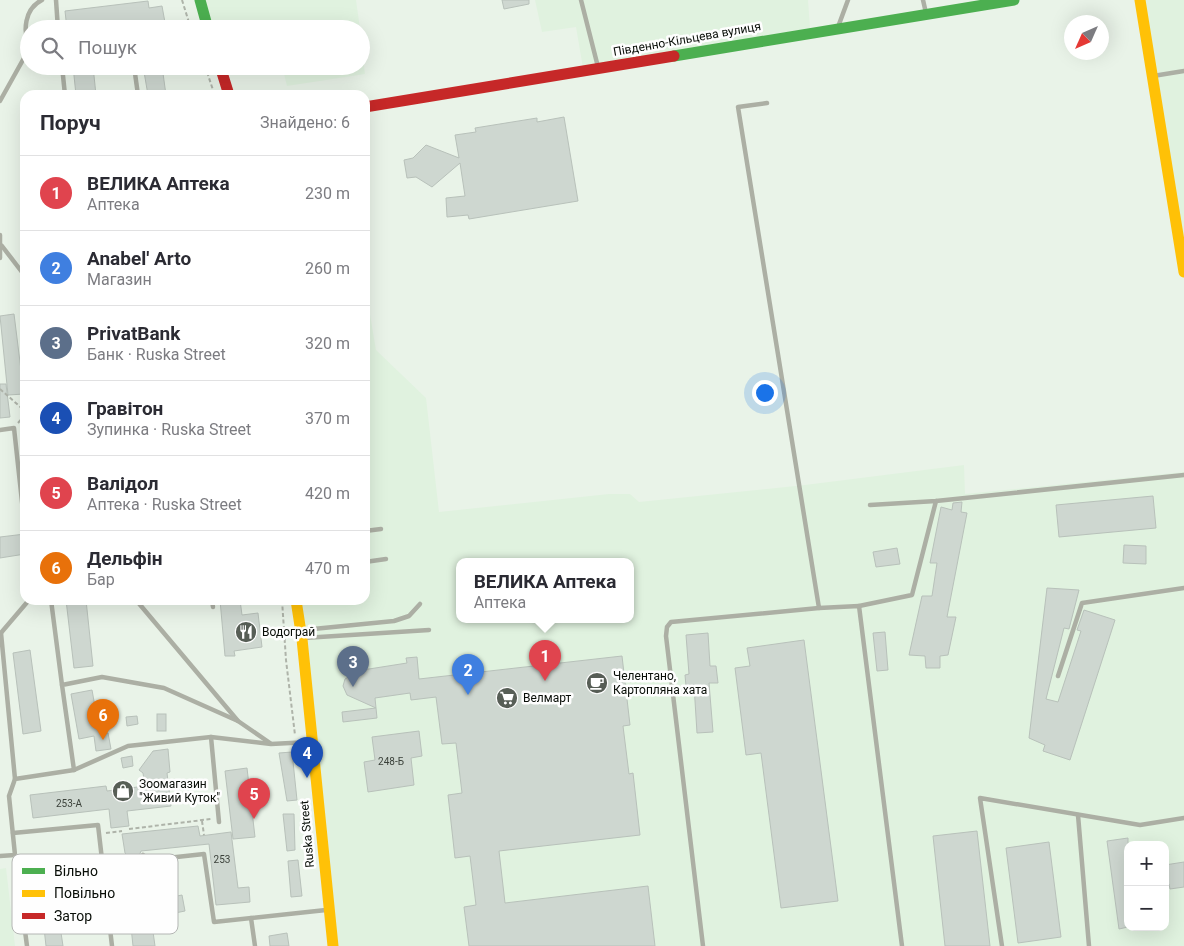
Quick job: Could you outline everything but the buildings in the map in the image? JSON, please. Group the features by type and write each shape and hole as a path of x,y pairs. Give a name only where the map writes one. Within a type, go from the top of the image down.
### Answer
{"street":[{"path":"200,0 206,20"},
{"name":"Південно-Кільцева вулиця","path":"370,106 1014,0"},
{"path":"1140,0 1184,272"},
{"path":"223,75 227,90"},
{"name":"Ruska Street","path":"297,605 302,634 333,946"}],"lane":[{"path":"27,20 28,13 42,0"},
{"path":"56,0 57,20"},
{"path":"581,0 598,68"},
{"path":"838,28 848,0"},
{"path":"923,0 926,13"},
{"path":"0,101 20,64"},
{"path":"1152,77 1184,71"},
{"path":"63,75 64,90"},
{"path":"135,75 137,90"},
{"path":"767,103 738,107 819,608"},
{"path":"0,235 2,246 0,258"},
{"path":"2,246 20,269"},
{"path":"0,430 14,428 20,483"},
{"path":"870,505 936,501 1184,475"},
{"path":"703,946 666,636 667,627 671,622 859,606 912,595 936,501"},
{"path":"370,530 381,529"},
{"path":"370,561 386,559"},
{"path":"1058,676 1082,603 1184,588"},
{"path":"302,634 394,621 409,616 420,604"},
{"path":"15,854 9,796 15,779 0,632 25,605"},
{"path":"52,605 74,770"},
{"path":"140,605 238,721"},
{"path":"859,606 902,946"},
{"path":"302,634 430,630"},
{"path":"62,685 102,677 164,688 238,721 271,744"},
{"path":"15,779 74,770 128,746 211,737 271,744 312,742"},
{"path":"211,737 218,820"},
{"path":"1002,946 980,798 1140,825 1184,818"},
{"path":"1078,815 1089,946"},
{"path":"13,834 98,825 101,854"},
{"path":"178,857 204,854 214,922 328,910"},
{"path":"251,918 255,946"},
{"path":"25,934 27,946"}],"path":[{"path":"182,0 188,20"},
{"path":"207,75 213,90"},
{"path":"0,390 20,407"},
{"path":"14,428 20,421"},
{"path":"282,605 286,660 296,742"},
{"path":"129,830 218,820"},
{"path":"202,821 204,835"},
{"path":"99,835 122,831"}],"shaded area":[{"path":"201,0 356,0 359,20 207,20"},
{"path":"535,0 808,0 810,28 583,68 576,27 542,32"},
{"path":"1144,0 1184,0 1184,247"},
{"path":"284,75 358,75 287,86"},
{"path":"370,315 376,350 426,398 439,512 609,494 630,494 639,502 805,485 964,465 965,494 1184,472 1184,946 332,946 293,605 370,605"},
{"path":"6,868 12,934 14,934 15,946 0,946 0,869"}],"traffic: fast":[{"path":"200,0 206,20"},
{"path":"674,56 1014,0"}],"traffic: slow":[{"path":"1140,0 1184,272"},
{"path":"297,605 302,639 333,946"}],"traffic: jam":[{"path":"370,106 674,56"},
{"path":"223,75 227,90"}],"place":[{"name":"Водограй","path":"246,632"},
{"name":"ВЕЛИКА Аптека","path":"545,681"},
{"name":"Челентано, Картопляна хата","path":"597,683"},
{"name":"PrivatBank","path":"353,687"},
{"name":"Anabel' Arto","path":"468,695"},
{"name":"Велмарт","path":"507,698"},
{"name":"Дельфін","path":"103,740"},
{"name":"Гравітон","path":"307,778"},
{"name":"Зоомагазин \"Живий Куток\"","path":"123,791"},
{"name":"Валідол","path":"254,819"}]}
